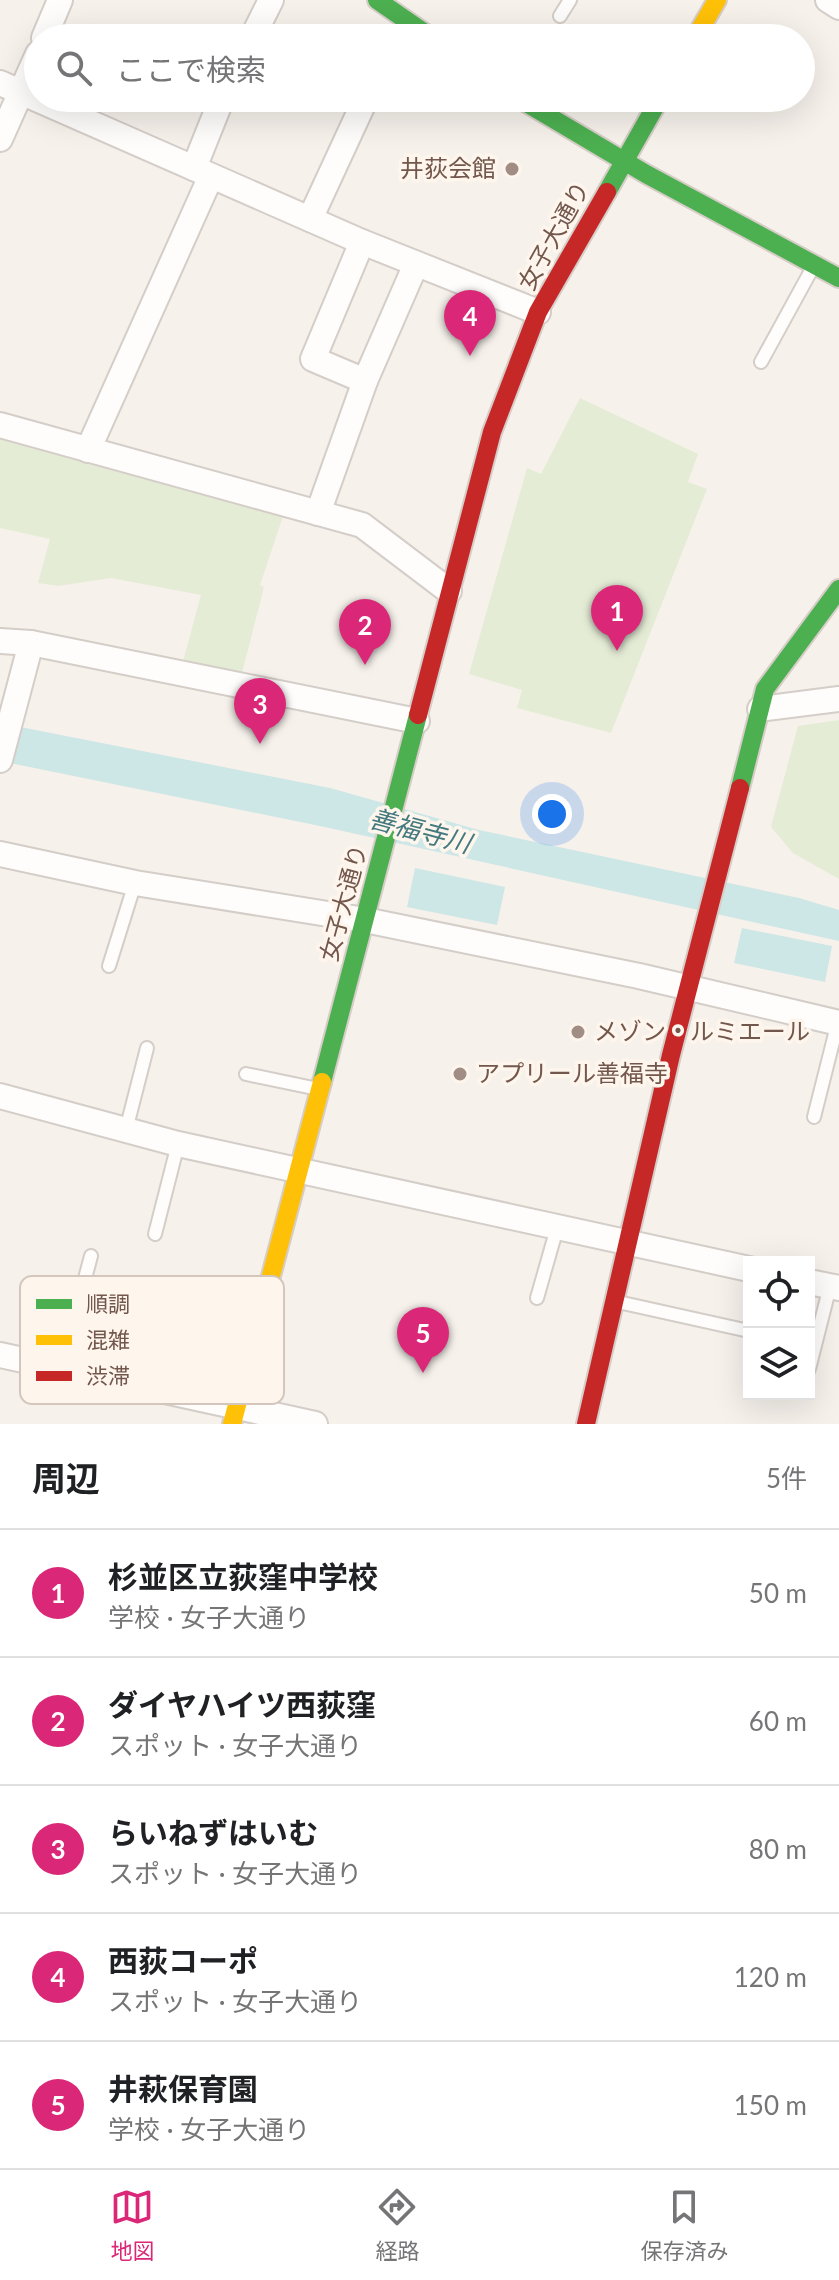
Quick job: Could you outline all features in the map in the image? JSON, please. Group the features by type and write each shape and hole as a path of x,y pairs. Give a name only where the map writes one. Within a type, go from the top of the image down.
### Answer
{"main road":[{"path":"377,0 404,18"},
{"path":"703,24 717,0"},
{"path":"541,112 623,161 839,278"},
{"name":"女子大通り","path":"273,1276 492,432 538,312 652,112"},
{"path":"586,1424 671,1055 765,689 839,589"}],"street":[{"path":"50,24 60,0"},
{"path":"259,24 271,0"},
{"path":"828,0 839,7"},
{"path":"0,139 11,88 24,72"},
{"path":"66,112 362,242 538,312"},
{"path":"88,450 202,172 218,112"},
{"path":"310,219 360,112"},
{"path":"362,242 313,359 365,381"},
{"path":"318,513 365,381 416,264"},
{"path":"0,425 362,525 449,591"},
{"path":"0,641 31,643 417,721"},
{"path":"0,760 31,643"},
{"path":"760,709 839,699"},
{"path":"0,854 135,883 365,920 690,987 838,1023"},
{"path":"0,1096 178,1144 743,1268"},
{"path":"0,1355 20,1359"},
{"path":"192,1404 235,1416 315,1424"}],"lane":[{"path":"560,16 570,0"},
{"path":"761,362 814,264"},
{"path":"109,966 135,883"},
{"path":"814,1117 838,1023"},
{"path":"126,1130 147,1048"},
{"path":"246,1074 321,1090"},
{"path":"155,1234 178,1144"},
{"path":"537,1298 557,1228"},
{"path":"86,1276 91,1256"},
{"path":"815,1340 826,1286"},
{"path":"615,1301 743,1330"}],"green space":[{"path":"580,398 698,454 688,482 707,489 611,733 517,708 522,690 469,674 527,468 541,474"},
{"path":"0,431 284,513 260,585 264,587 241,677 182,665 201,595 111,578 58,586 38,583 50,539 0,528"},
{"path":"839,720 839,879 793,853 771,827 798,726"}],"water":[{"name":"善福寺川","path":"0,723 330,788 479,830 799,898 839,910 839,941 320,826 0,761"},
{"path":"415,868 505,887 497,925 407,907"},
{"path":"742,928 832,946 825,982 734,963"}],"traffic: fast":[{"path":"377,0 412,24"},
{"path":"542,112 646,174 839,278"},
{"path":"607,192 652,112"},
{"path":"740,788 765,689 839,589"},
{"path":"322,1082 418,715"}],"traffic: slow":[{"path":"703,24 717,0"},
{"path":"271,1276 322,1082"},
{"path":"232,1424 237,1404"}],"traffic: jam":[{"path":"418,715 492,432 538,312 607,192"},
{"path":"586,1424 671,1055 740,788"}],"place":[{"name":"井荻会館","path":"512,169"},
{"name":"西荻コーポ","path":"470,356"},
{"name":"杉並区立荻窪中学校","path":"617,651"},
{"name":"ダイヤハイツ西荻窪","path":"365,665"},
{"name":"らいねずはいむ","path":"260,744"},
{"name":"メゾン・ルミエール","path":"578,1032"},
{"name":"アプリール善福寺","path":"460,1074"},
{"name":"井萩保育園","path":"423,1373"}]}
